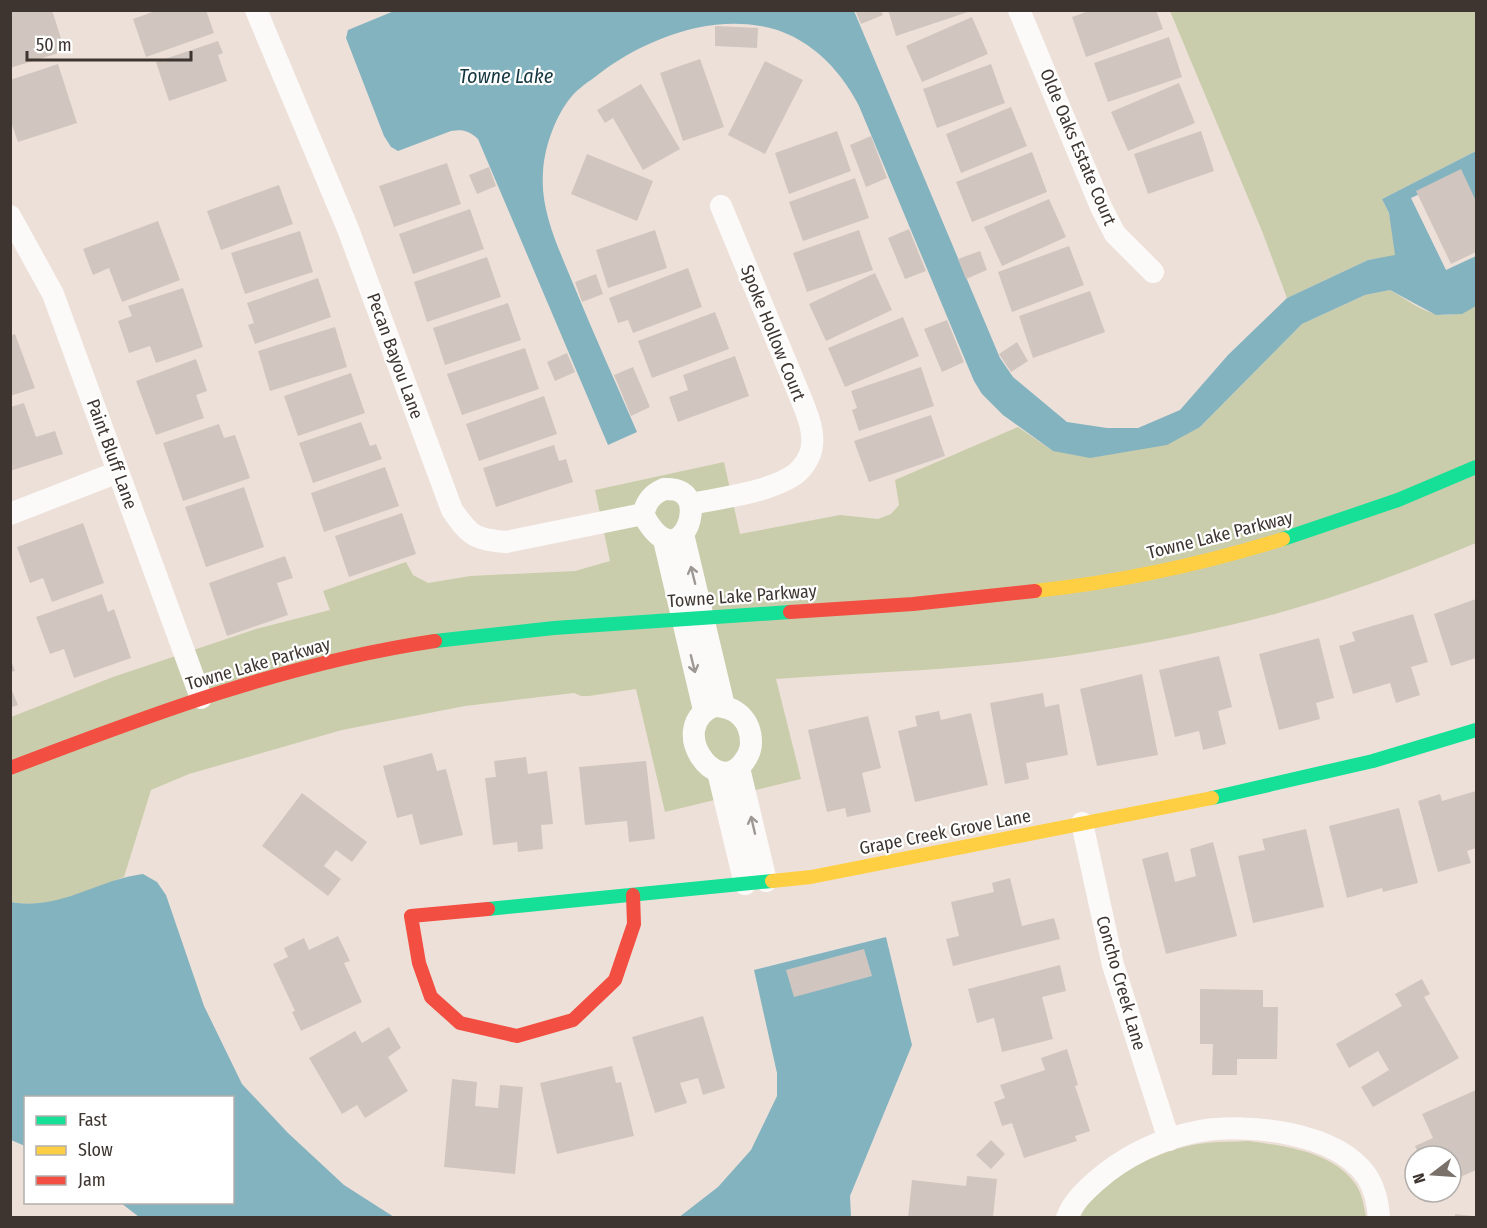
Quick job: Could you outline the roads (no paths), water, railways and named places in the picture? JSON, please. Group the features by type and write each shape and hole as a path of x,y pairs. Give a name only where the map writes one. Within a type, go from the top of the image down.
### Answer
{"street":[{"name":"Pecan Bayou Lane","path":"256,10 348,229 452,510 467,532 483,540 506,542 643,514"},
{"name":"Olde Oaks Estate Court","path":"1019,10 1101,207 1115,234 1153,272"},
{"name":"Spoke Hollow Court","path":"691,504 772,485 790,478 807,462 812,445 811,426 802,400 721,206"},
{"name":"Paint Bluff Lane","path":"10,216 53,294 201,698"},
{"name":"Towne Lake Parkway","path":"10,768 201,698 257,680 331,661 406,646 481,635 1059,589 1181,566 1301,534 1430,489 1476,467"},
{"path":"10,514 118,472"},
{"path":"664,489 675,489 685,494 691,504 690,520 673,537 650,528 643,514 646,503 652,495 664,489"},
{"path":"673,537 714,708"},
{"path":"714,708 737,711 745,720 750,733 751,745 748,756 729,770 708,766 700,758 694,744 694,732 698,719 714,708"},
{"name":"Grape Creek Grove Lane","path":"633,895 634,924 615,980 573,1020 517,1036 460,1023 431,997 418,963 411,916 756,883 829,873 1282,783 1373,761 1476,730"},
{"path":"729,770 756,883"},
{"name":"Concho Creek Lane","path":"1082,823 1113,965 1169,1140"},
{"path":"1067,1218 1075,1203 1104,1173 1128,1157 1169,1140 1202,1131 1258,1130 1279,1132 1327,1146 1355,1163 1366,1174 1376,1192 1379,1218"}],"water":[{"name":"Towne Lake","path":"394,11 854,11 1000,358 1013,377 1067,422 1107,428 1138,428 1180,410 1228,355 1287,298 1368,260 1395,255 1389,213 1382,199 1476,151 1476,306 1462,314 1436,315 1390,290 1365,295 1302,324 1200,427 1167,445 1090,458 1053,451 1003,415 982,394 974,381 859,106 831,65 806,44 776,30 738,24 716,25 673,35 612,64 571,97 558,117 548,145 543,188 552,231 637,432 608,445 478,139 466,131 451,131 398,151 391,147 384,136 346,38 348,30"},
{"path":"143,874 157,882 166,895 204,1006 242,1084 288,1133 344,1185 394,1217 139,1217 122,1204 234,1204 234,1096 24,1096 24,1146 11,1140 11,902 29,904 62,899 126,877"},
{"path":"886,937 912,1045 850,1196 851,1217 678,1218 718,1187 751,1150 777,1096 777,1073 754,970"}]}
